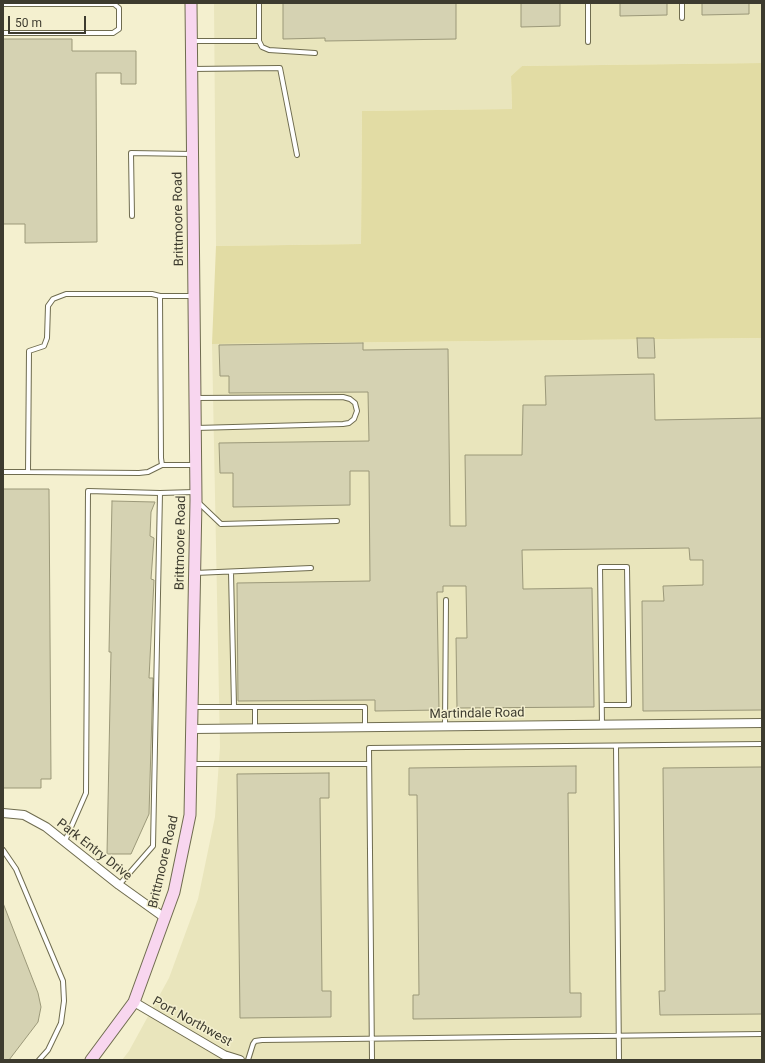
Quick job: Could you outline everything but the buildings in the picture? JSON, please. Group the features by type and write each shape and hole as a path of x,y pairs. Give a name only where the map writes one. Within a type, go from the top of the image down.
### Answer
{"main road":[{"name":"Brittmoore Road","path":"91,1060 134,1002 165,918 182,858 190,815 193,729 196,496 191,3"}],"street":[{"name":"Martindale Road","path":"193,729 762,723"},
{"name":"Park Entry Drive","path":"3,813 24,815 65,841 119,885 165,918"},
{"name":"Port Northwest","path":"134,1002 224,1055 240,1060"}],"lane":[{"path":"259,3 259,41 262,47 269,50 315,53"},
{"path":"588,3 588,42"},
{"path":"682,3 682,18"},
{"path":"3,4 114,4 119,8 119,29 113,33 3,34"},
{"path":"191,41 259,41"},
{"path":"191,69 280,68 297,155"},
{"path":"132,216 131,152 192,154"},
{"path":"28,472 28,351 44,346 47,338 48,306 53,299 66,294 152,294 160,296 194,296"},
{"path":"160,296 162,465"},
{"path":"195,398 343,397 350,399 355,403 357,411 354,419 343,424 195,428"},
{"path":"3,472 138,473 148,472 162,465 195,466"},
{"path":"65,841 86,793 88,491 160,493 196,496 221,524 337,521"},
{"path":"119,885 153,846 160,493"},
{"path":"602,705 629,704 628,567 600,567 602,724"},
{"path":"195,574 312,568"},
{"path":"231,572 234,706"},
{"path":"445,726 446,600"},
{"path":"193,708 234,706 365,707 365,727"},
{"path":"255,707 255,728"},
{"path":"372,1060 369,748 762,744"},
{"path":"616,746 620,1060"},
{"path":"192,764 369,764"},
{"path":"3,850 16,869 63,981 64,1001 61,1023 48,1050 39,1060"},
{"path":"248,1060 253,1044 258,1040 762,1034"}],"shaded area":[{"path":"214,3 762,3 762,63 522,66 511,76 512,109 362,111 361,244 216,246"},
{"path":"762,63 762,338 212,344 216,246 361,244 362,111 512,109 511,76 522,66"},
{"path":"762,338 762,1060 122,1060 129,1051 169,978 198,899 215,817 220,747 212,344"}]}
